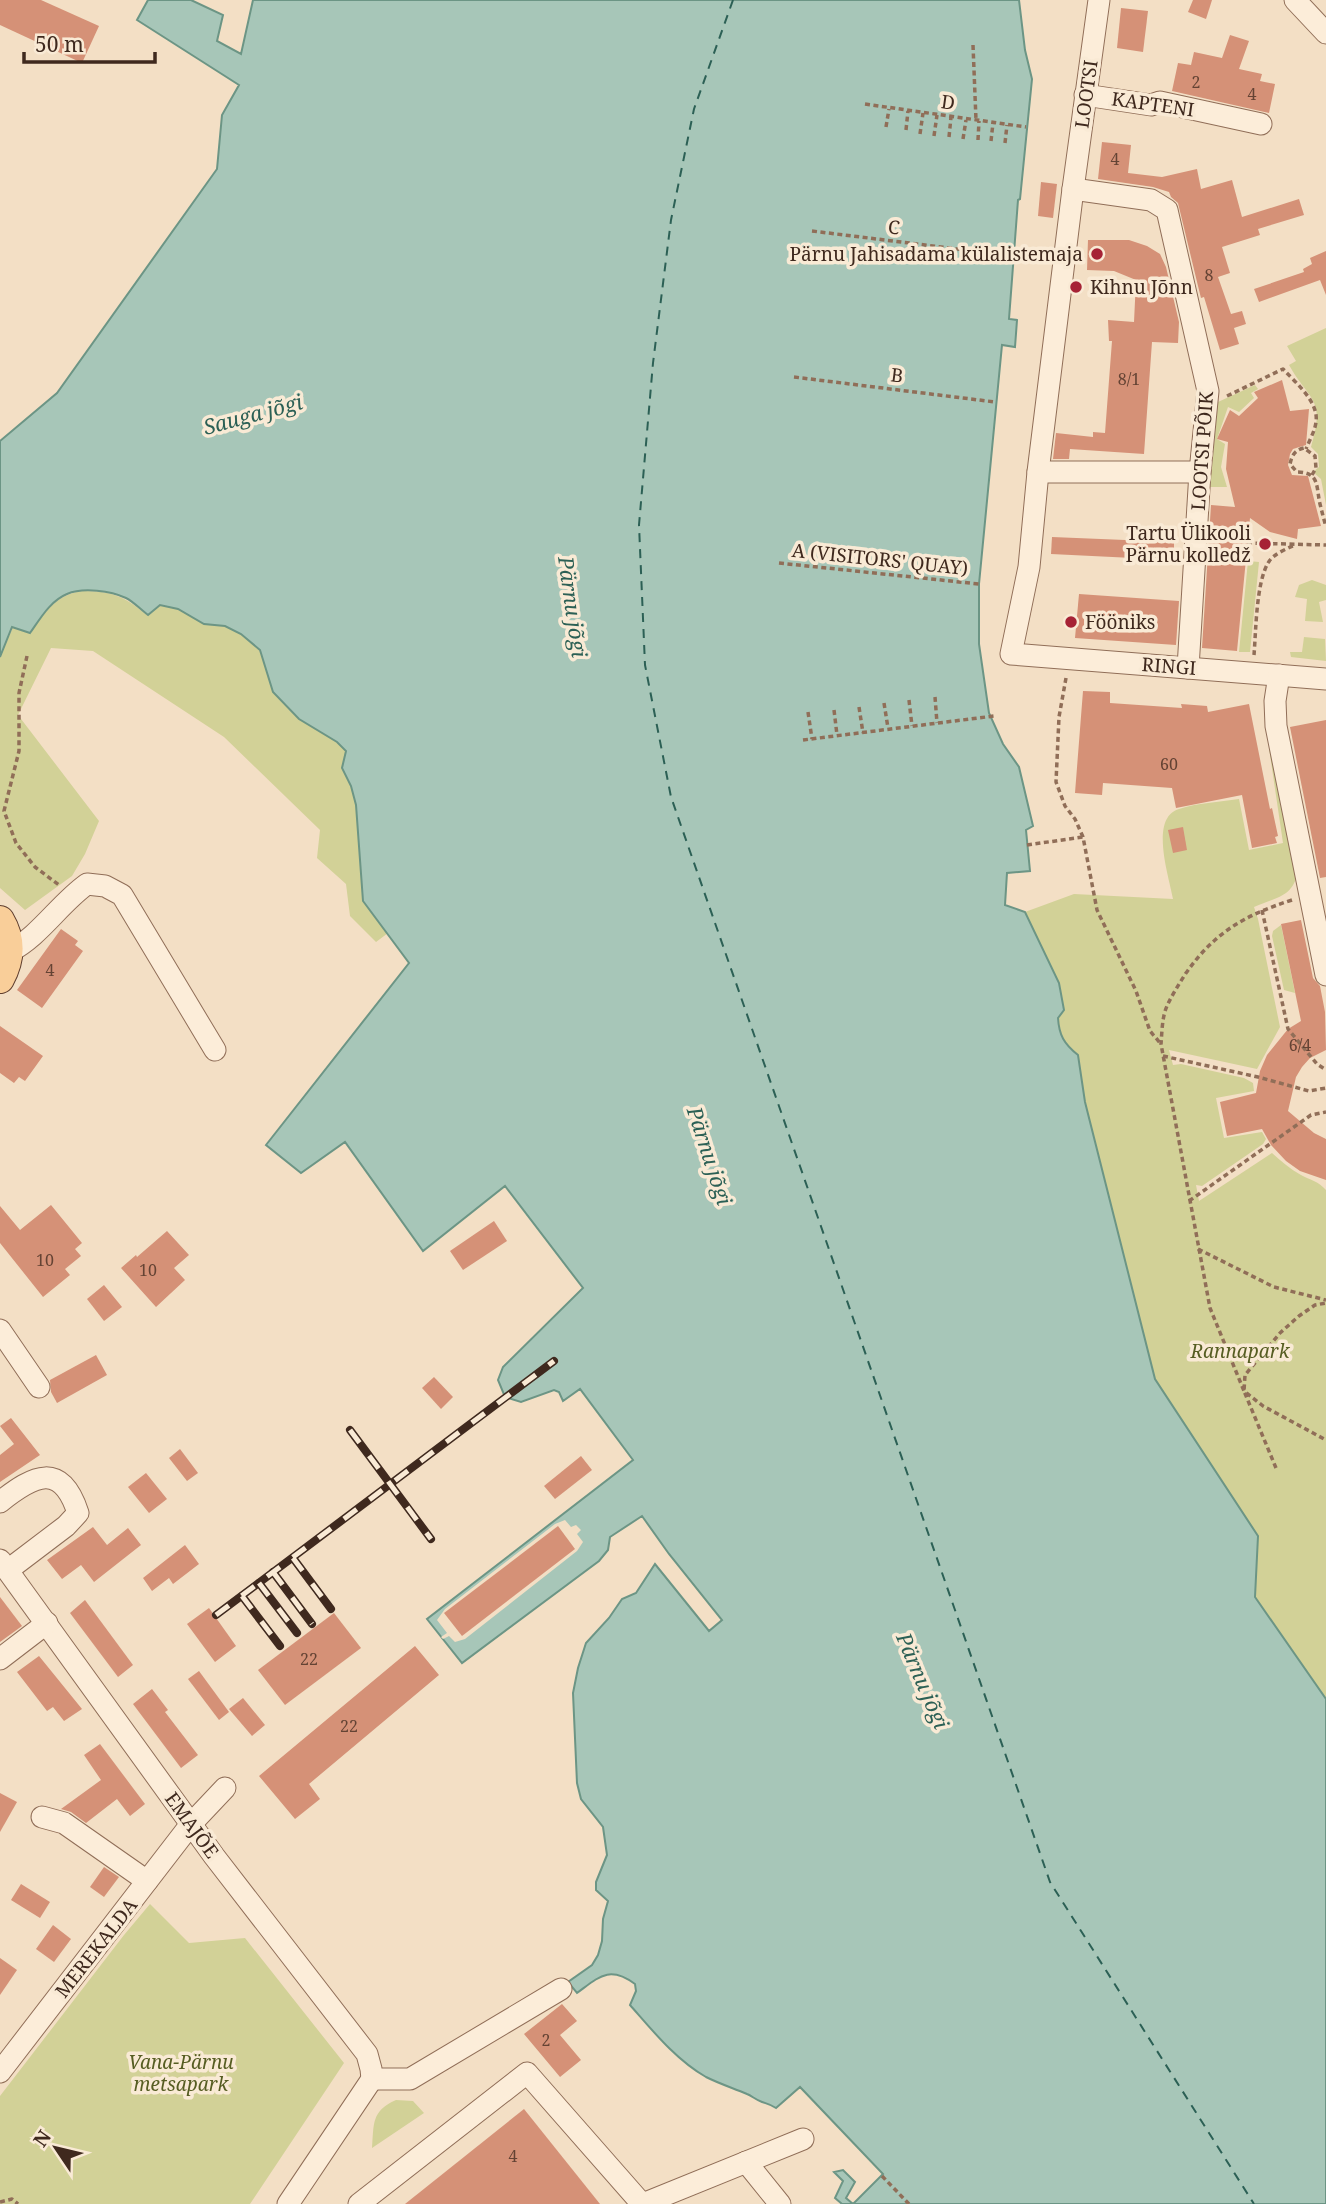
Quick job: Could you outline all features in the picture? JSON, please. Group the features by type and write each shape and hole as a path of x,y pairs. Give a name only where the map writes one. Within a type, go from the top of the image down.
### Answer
{"main road":[{"path":"0,920 8,938 9,952 0,979"}],"street":[{"name":"LOOTSI","path":"1011,654 1029,568 1038,472 1099,0"},
{"path":"1295,0 1326,33"},
{"name":"KAPTENI","path":"1085,95 1151,105 1160,102 1261,124"},
{"name":"LOOTSI PÕIK","path":"1073,189 1152,200 1167,209 1208,391 1200,472 1188,668"},
{"path":"1038,472 1200,472"},
{"name":"RINGI","path":"1011,654 1326,679"},
{"path":"1279,675 1275,701 1276,726 1326,975"},
{"path":"9,952 24,944 72,895 87,884 105,886 122,895 215,1049"},
{"path":"0,1330 39,1387"},
{"name":"EMAJÕE","path":"0,1502 26,1483 46,1476 57,1480 73,1496 78,1513 66,1526 4,1565 191,1824 367,2054 372,2080"},
{"path":"0,1659 47,1623"},
{"name":"MEREKALDA","path":"0,2072 191,1824 225,1788"},
{"path":"42,1817 64,1823 147,1881"},
{"path":"288,2204 372,2080 410,2079 561,1989"},
{"path":"359,2204 527,2073 643,2204 803,2139"},
{"path":"746,2162 780,2204"}],"path":[{"path":"973,44 978,140"},
{"name":"D","path":"865,104 1026,127"},
{"path":"886,127 889,108"},
{"path":"906,130 908,111"},
{"path":"920,134 923,113"},
{"path":"934,136 937,115"},
{"path":"949,137 951,117"},
{"path":"963,139 966,119"},
{"path":"991,141 993,123"},
{"path":"1004,143 1007,125"},
{"name":"C","path":"812,231 1014,256"},
{"path":"1227,396 1283,369 1316,411 1316,422 1306,449"},
{"name":"B","path":"794,377 995,402"},
{"path":"1312,475 1317,462 1315,456 1306,449 1298,449 1290,464 1297,472 1312,475 1317,484 1326,527"},
{"path":"1247,543 1326,545"},
{"path":"1254,657 1257,603 1268,562 1283,550 1295,545"},
{"name":"A (VISITORS' QUAY)","path":"779,563 978,583"},
{"path":"27,656 19,693 19,751 4,811 16,843 35,867 72,895"},
{"path":"1069,658 1059,717 1056,782 1065,806 1075,819 1083,837 1097,910 1136,991 1150,1031 1161,1044"},
{"path":"935,697 937,723"},
{"path":"909,700 912,726"},
{"path":"884,703 888,729"},
{"path":"859,707 863,733"},
{"path":"834,710 837,736"},
{"path":"808,712 812,739"},
{"path":"803,740 994,716"},
{"path":"1027,845 1083,837"},
{"path":"1276,1468 1210,1308 1161,1044 1166,1008 1199,955 1221,934 1262,910 1310,895"},
{"path":"1262,910 1288,1029 1317,1064 1326,1070"},
{"path":"1163,1056 1309,1091 1326,1088"},
{"path":"1189,1201 1311,1115 1326,1112"},
{"path":"1198,1249 1274,1287 1326,1301"},
{"path":"1244,1391 1245,1375 1280,1333 1315,1305 1326,1301"},
{"path":"1244,1391 1263,1406 1326,1440"},
{"path":"882,2176 909,2204"},
{"path":"0,2202 12,2199 18,2204"}],"green space":[{"path":"1326,328 1326,505 1321,479 1313,472 1319,467 1318,454 1311,447 1317,419 1316,409 1289,365 1296,361 1287,346"},
{"path":"1255,385 1258,389 1251,393 1254,398 1239,412 1228,407 1217,439 1225,444 1221,467 1227,487 1210,487 1218,402"},
{"path":"1248,561 1259,562 1250,652 1239,652"},
{"path":"1312,580 1326,585 1326,600 1319,602 1323,622 1305,621 1307,599 1295,597 1299,585"},
{"path":"81,591 117,596 147,615 160,605 178,609 204,624 225,626 241,634 260,650 273,692 299,719 337,742 346,751 342,768 356,805 363,901 388,933 376,942 350,916 346,884 317,858 320,830 224,737 93,651 51,648 18,715 99,821 72,876 25,910 0,888 0,657 13,627 30,633 46,612 64,596"},
{"path":"1304,637 1325,639 1326,661 1291,657 1290,652 1302,652"},
{"name":"Rannapark","path":"1275,746 1298,871 1288,892 1254,907 1280,1027 1257,1069 1169,1050 1173,1065 1181,1064 1244,1078 1253,1083 1254,1091 1216,1098 1224,1138 1262,1132 1266,1139 1263,1144 1202,1186 1196,1185 1199,1201 1272,1153 1293,1170 1326,1190 1326,1699 1255,1597 1258,1536 1155,1379 1085,1102 1078,1055 1065,1045 1058,1028 1059,983 1025,912 1074,894 1173,899 1165,863 1163,835 1170,815 1186,807 1239,799 1249,850 1283,843 1269,748"},
{"path":"1281,925 1295,993 1284,990 1272,936 1273,931"},
{"name":"Vana-Pärnu metsapark","path":"150,1904 189,1943 245,1938 344,2063 250,2204 0,2204 0,2096"},
{"path":"396,2100 413,2101 424,2113 372,2148 375,2119 382,2109"}],"water":[{"path":"148,0 191,0 223,15 217,41 241,54 253,0 1019,0 1025,50 1032,79 1018,200 1009,319 1017,320 1015,347 1002,345 979,584 979,644 989,713 1003,744 1019,767 1033,826 1026,830 1030,871 1007,873 1005,905 1025,912 1059,983 1064,1010 1058,1018 1060,1029 1063,1039 1078,1055 1085,1102 1155,1379 1258,1536 1255,1597 1326,1699 1326,2204 853,2204 883,2174 800,2087 776,2108 711,2079 675,2053 630,2005 636,1991 635,1984 618,1975 604,1975 577,1993 568,1982 592,1965 598,1955 608,1901 596,1890 596,1882 607,1855 603,1827 581,1799 577,1783 573,1693 586,1643 622,1599 636,1593 655,1564 709,1631 722,1620 642,1516 610,1537 608,1550 599,1561 462,1663 427,1619 633,1460 580,1389 563,1401 559,1392 554,1390 521,1402 505,1397 498,1380 503,1367 583,1288 505,1186 423,1251 345,1142 301,1173 266,1145 409,963 363,901 356,805 342,768 346,751 337,742 299,719 273,692 260,650 241,634 225,626 204,624 178,609 160,605 148,615 126,598 113,593 89,590 67,594 55,601 30,633 12,627 0,657 0,441 57,393 217,169 222,115 239,85 137,20"},
{"path":"843,2170 855,2182 846,2198 853,2204 842,2204 835,2198 843,2181 834,2172"}],"pier":[{"path":"565,1520 571,1527 576,1525 581,1530 577,1534 583,1542 577,1551 465,1639 455,1642 449,1636 443,1639 441,1637 447,1633 437,1620 445,1609 555,1524"}],"building":[{"path":"0,0 41,0 99,26 82,63 0,25"},
{"path":"1193,0 1212,0 1206,19 1188,12"},
{"path":"1121,8 1148,11 1143,52 1117,48"},
{"path":"1230,35 1249,41 1239,69 1262,74 1260,81 1275,84 1269,113 1172,91 1178,63 1191,65 1194,52 1222,58"},
{"path":"1102,142 1131,145 1128,173 1162,177 1197,169 1201,189 1232,180 1242,217 1299,199 1304,215 1258,229 1260,235 1222,247 1230,273 1218,277 1231,314 1242,311 1246,324 1234,328 1239,344 1220,350 1204,297 1201,298 1178,203 1169,192 1153,187 1098,179"},
{"path":"1041,182 1057,184 1053,218 1038,216"},
{"path":"1088,240 1129,240 1160,254 1166,267 1179,322 1178,343 1152,342 1144,454 1070,449 1069,459 1053,459 1056,433 1093,437 1093,432 1105,433 1112,341 1109,341 1108,320 1134,322 1136,280 1114,271 1087,270"},
{"path":"1326,251 1326,295 1320,280 1259,302 1254,289 1304,272 1303,269 1312,264 1310,258"},
{"path":"1282,380 1290,411 1309,409 1306,445 1293,449 1288,465 1292,475 1308,476 1321,526 1298,529 1297,539 1270,532 1250,518 1237,651 1202,648 1211,505 1235,507 1226,469 1228,442 1217,439 1230,410 1239,416 1258,398 1254,392"},
{"path":"1052,537 1174,542 1174,560 1051,554"},
{"path":"1079,594 1179,601 1176,645 1075,638"},
{"path":"1083,691 1110,692 1110,703 1182,708 1181,704 1207,706 1208,712 1249,704 1278,836 1275,837 1277,843 1252,848 1242,795 1176,808 1172,788 1103,783 1102,795 1075,793"},
{"path":"1326,720 1326,877 1320,878 1290,727"},
{"path":"1183,827 1187,850 1173,853 1168,830"},
{"path":"1301,920 1313,978 1320,986 1325,1012 1326,1050 1310,1058 1302,1067 1296,1077 1288,1111 1314,1133 1326,1139 1326,1180 1300,1171 1286,1161 1271,1145 1262,1129 1227,1136 1220,1102 1256,1093 1260,1071 1267,1055 1288,1029 1301,1021 1281,924"},
{"path":"61,929 78,941 75,945 83,951 42,1008 17,990"},
{"path":"0,1026 43,1056 25,1081 19,1077 14,1083 0,1073"},
{"path":"51,1205 82,1243 75,1249 81,1256 65,1269 70,1275 43,1297 0,1243 0,1206 20,1230"},
{"path":"494,1221 507,1241 463,1270 450,1251"},
{"path":"167,1231 189,1255 174,1268 185,1280 156,1307 121,1268"},
{"path":"104,1285 122,1307 104,1321 87,1299"},
{"path":"96,1355 107,1375 57,1403 51,1392 50,1380"},
{"path":"434,1377 453,1397 441,1409 422,1388"},
{"path":"11,1418 40,1455 0,1482 0,1455 14,1444 0,1426"},
{"path":"180,1449 198,1473 187,1481 169,1458"},
{"path":"581,1456 592,1470 555,1499 544,1486"},
{"path":"146,1473 167,1499 149,1513 128,1487"},
{"path":"558,1526 575,1549 462,1636 444,1613"},
{"path":"93,1527 107,1545 128,1528 141,1545 94,1582 81,1565 62,1579 47,1560"},
{"path":"185,1545 199,1564 173,1584 169,1578 152,1591 143,1578"},
{"path":"0,1597 22,1626 0,1642"},
{"path":"85,1600 133,1665 118,1677 70,1613"},
{"path":"209,1608 236,1646 215,1662 187,1624"},
{"path":"334,1613 361,1648 285,1705 258,1670"},
{"path":"415,1646 439,1675 309,1784 320,1799 295,1819 259,1776"},
{"path":"39,1656 82,1709 64,1721 53,1707 47,1711 17,1672"},
{"path":"199,1671 229,1712 219,1720 188,1679"},
{"path":"152,1689 168,1710 165,1712 198,1755 181,1768 133,1704"},
{"path":"243,1698 265,1725 252,1736 229,1709"},
{"path":"100,1744 145,1804 130,1816 117,1799 86,1823 71,1812 61,1809 101,1780 84,1755"},
{"path":"0,1793 17,1802 0,1832"},
{"path":"104,1867 119,1877 104,1897 90,1887"},
{"path":"21,1884 50,1902 40,1918 11,1900"},
{"path":"53,1925 71,1939 54,1962 36,1949"},
{"path":"0,1958 17,1970 0,1995"},
{"path":"562,2004 577,2021 560,2035 581,2060 560,2077 524,2034"},
{"path":"524,2109 600,2204 405,2204"}],"ferry route":[{"path":"733,0 694,109 671,220 653,363 639,525 645,665 671,797 1050,1882 1254,2204"}],"railway":[{"path":"216,1615 554,1361"},
{"path":"350,1430 431,1539"},
{"path":"293,1558 331,1609"},
{"path":"273,1572 312,1624"},
{"path":"259,1583 297,1633"},
{"path":"242,1596 280,1646"}],"place":[{"name":"Pärnu Jahisadama külalistemaja","path":"1097,254"},
{"name":"Kihnu Jõnn","path":"1076,287"},
{"name":"Tartu Ülikooli Pärnu kolledž","path":"1265,544"},
{"name":"Fööniks","path":"1071,622"}],"water label":[{"name":"Sauga jõgi","path":"253,415"},
{"name":"Pärnu jõgi","path":"572,607"},
{"name":"Pärnu jõgi","path":"709,1156"},
{"name":"Pärnu jõgi","path":"922,1681"}]}
